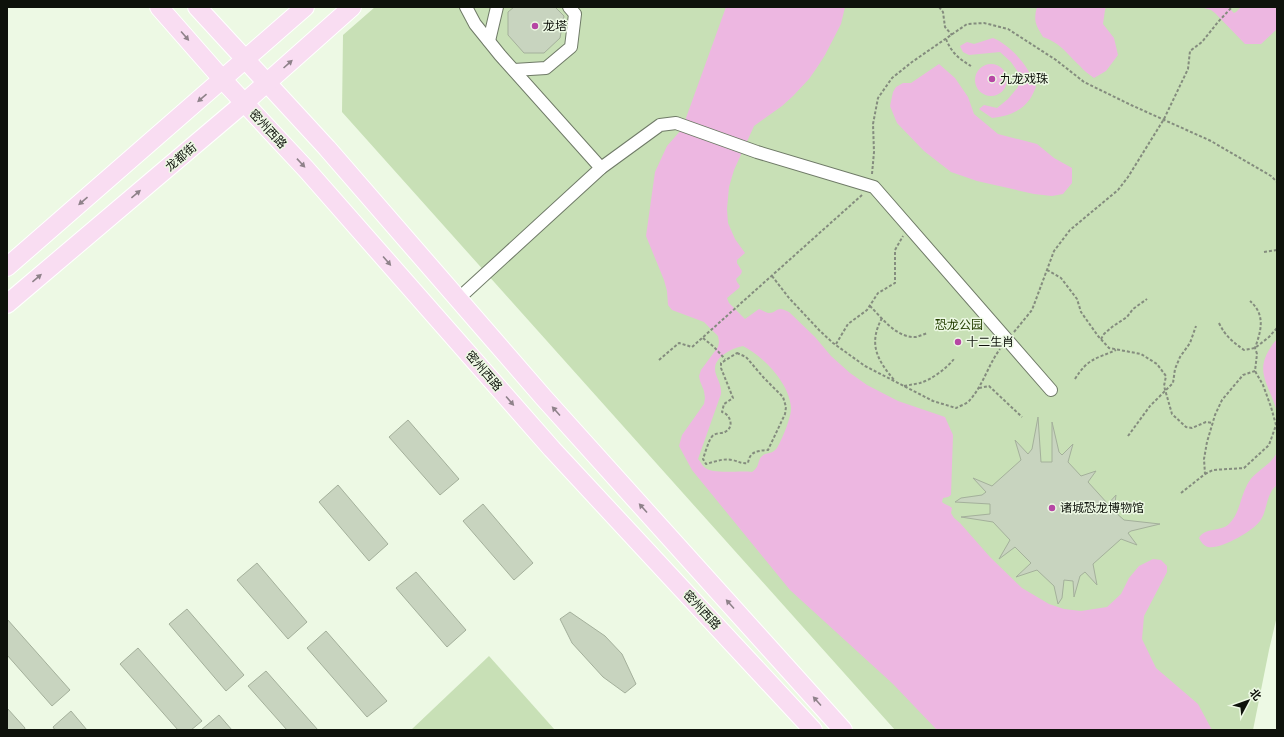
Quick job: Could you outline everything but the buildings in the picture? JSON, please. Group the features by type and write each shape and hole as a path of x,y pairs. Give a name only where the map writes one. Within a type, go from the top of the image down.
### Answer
{"main road":[{"name":"密州西路","path":"159,7 223,80 312,175 552,449 813,730"},
{"name":"密州西路","path":"197,7 327,148 544,398 843,730"},
{"path":"7,267 305,7"},
{"name":"龙都街","path":"7,304 267,84 352,7"}],"street":[{"path":"466,7 475,24 489,41 600,168"},
{"path":"489,41 497,7"},
{"path":"514,70 546,68 571,46 575,14 569,7"},
{"path":"458,299 600,168 660,125 676,123 757,152 874,188 1051,390"}],"path":[{"path":"939,7 943,12 945,27 952,35"},
{"path":"772,276 789,298 820,331 865,366 933,401 956,408 969,402 979,388 999,351 1032,310 1054,252 1070,230 1118,190 1128,177 1164,119 1188,69 1190,52 1202,42 1232,7"},
{"path":"659,360 679,343 692,348 871,186 874,152 873,124 878,98 892,78 967,24 984,23 1008,29 1056,60 1084,82 1211,141 1271,176 1277,182"},
{"path":"946,39 949,47 958,58 971,66"},
{"path":"836,344 848,324 867,310 878,293 895,283 895,250 909,227"},
{"path":"1264,252 1277,250"},
{"path":"1047,270 1061,278 1077,299 1081,312 1109,348 1141,354 1156,364 1166,376 1164,386 1172,414 1186,427 1192,428 1206,422 1213,423"},
{"path":"1101,339 1112,327 1127,317 1133,309 1148,299"},
{"path":"1181,493 1205,474 1214,470 1244,468 1269,445 1276,425 1263,385 1255,370 1257,354 1255,348 1260,334 1261,325 1258,311 1250,301"},
{"path":"870,306 888,325 901,334 916,337 928,333"},
{"path":"882,318 877,327 874,339 876,352 889,374 897,383"},
{"path":"1219,323 1222,331 1231,341 1244,350 1255,348 1269,337 1277,328"},
{"path":"1128,436 1150,406 1173,383 1175,369 1180,357 1190,343 1196,326"},
{"path":"702,338 714,347 724,359"},
{"path":"1075,379 1081,369 1094,358 1116,350"},
{"path":"737,354 746,357 783,397 786,406 785,414 768,450 754,453 749,457 748,464 742,464 732,460 722,460 706,464 703,459 711,437 719,432 725,432 731,424 730,417 726,413 722,412 724,404 733,398 721,368 721,363 724,359 737,354"},
{"path":"903,386 922,383 948,367 954,359"},
{"path":"1205,474 1204,459 1207,442 1222,400 1243,375 1255,370"},
{"path":"979,388 989,386 1022,417"}],"green space":[{"name":"恐龙公园","path":"375,7 1277,7 1277,616 1253,730 895,730 342,112 343,35"},
{"path":"489,656 555,730 411,730"}],"shaded area":[{"path":"726,7 845,7 841,24 818,66 809,79 793,96 782,106 754,126 734,170 729,187 727,209 728,223 735,239 745,253 737,260 737,263 742,271 736,279 740,286 727,298 729,303 745,319 759,309 767,313 780,309 789,312 815,337 831,356 850,373 867,385 898,401 945,417 953,435 951,495 943,498 942,502 952,508 951,513 954,518 990,557 1022,588 1049,604 1064,609 1081,611 1107,607 1121,594 1129,578 1139,566 1153,559 1161,560 1167,566 1167,572 1144,616 1142,639 1156,668 1198,704 1212,730 937,730 893,684 790,590 692,470 679,446 682,435 704,404 704,391 699,376 701,370 718,347 719,342 718,336 704,322 672,310 668,305 667,291 664,280 646,236 655,172 667,146 682,129","holes":["743,346 767,364 786,389 791,407 790,416 777,448 773,452 764,454 755,470 752,472 713,471 704,467 698,459 721,394 715,372 716,364 725,353 734,349"]},
{"path":"1037,7 1106,7 1103,24 1114,38 1118,55 1106,71 1094,78 1055,42 1043,37 1036,23 1035,16"},
{"path":"1201,7 1228,7 1234,13 1241,7 1277,7 1277,29 1261,44 1245,44 1215,13"},
{"path":"993,38 1007,46 1019,58 1025,65 1036,87 1030,99 1018,110 1008,115 992,118 979,109 984,105 997,108 1008,99 1018,87 1020,75 1011,62 1000,52 969,55 963,52 960,46 967,42 974,44"},
{"path":"939,64 955,78 968,97 974,114 998,134 1037,144 1054,158 1072,168 1072,183 1063,194 1052,196 1034,194 977,181 951,172 924,151 897,123 890,106 893,92 896,87 903,83 911,83"},
{"path":"988,64 994,64 1003,68 1007,80 1003,92 994,96 988,96 979,92 975,83 975,77 979,68"},
{"path":"1277,339 1277,412 1266,383 1263,367 1269,350"},
{"path":"1277,453 1277,485 1271,491 1264,514 1260,521 1251,530 1228,543 1213,547 1204,545 1199,538 1205,532 1222,528 1233,520 1249,481 1269,463"}],"place":[{"name":"龙塔","path":"535,26"},
{"name":"九龙戏珠","path":"992,79"},
{"name":"十二生肖","path":"958,342"},
{"name":"诸城恐龙博物馆","path":"1052,508"}]}
